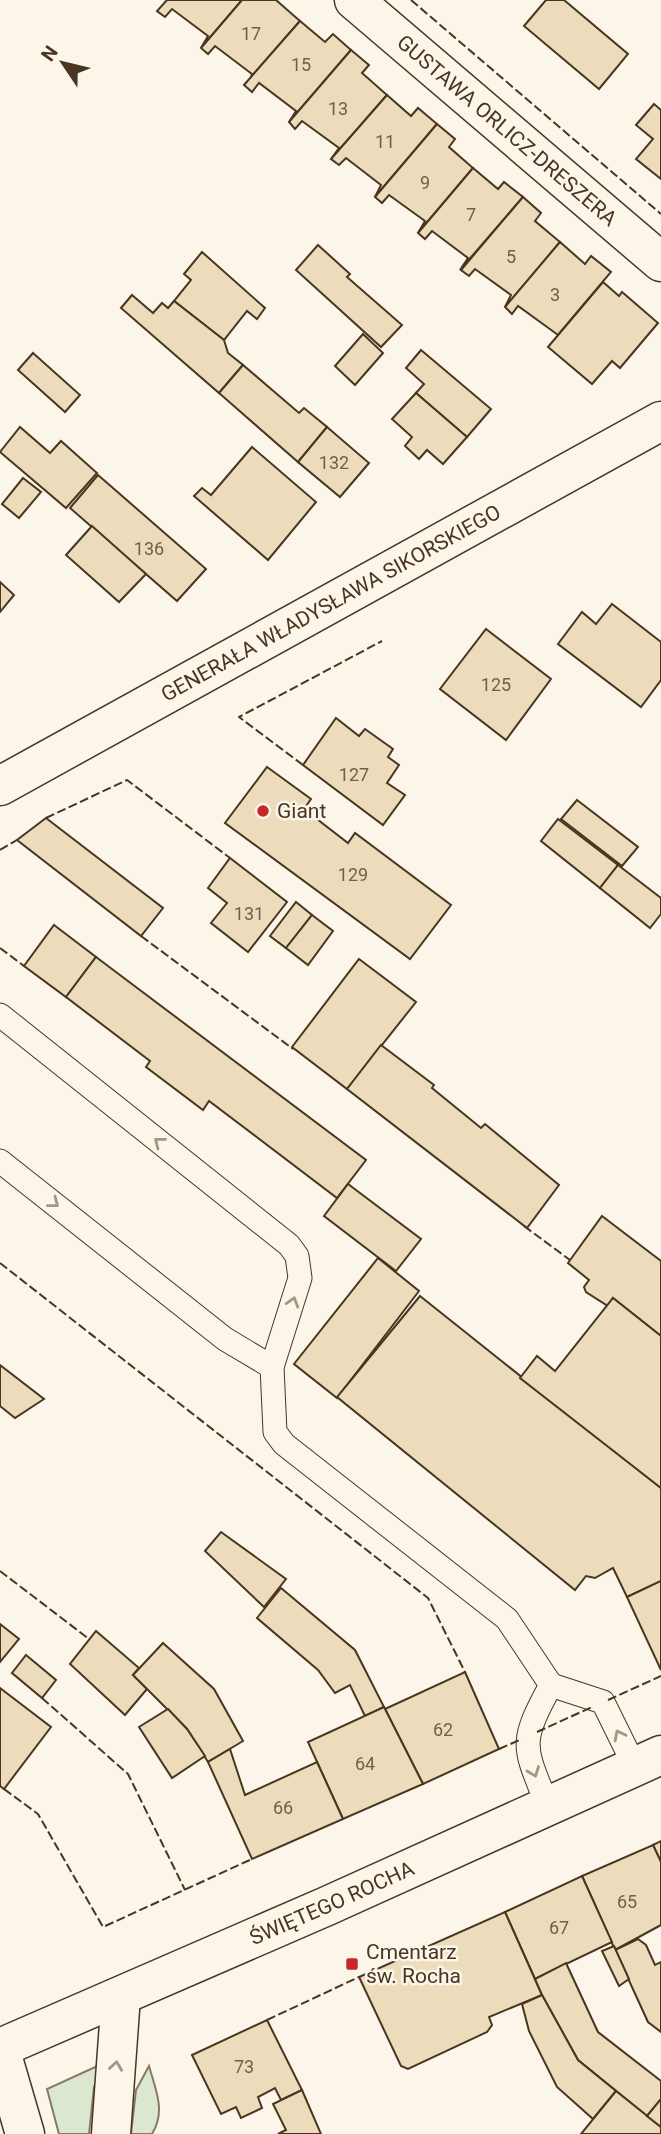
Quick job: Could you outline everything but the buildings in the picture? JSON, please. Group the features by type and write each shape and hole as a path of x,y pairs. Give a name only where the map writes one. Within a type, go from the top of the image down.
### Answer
{"street":[{"name":"GUSTAWA ORLICZ-DRESZERA","path":"354,0 661,261"},
{"name":"GENERAŁA WŁADYSŁAWA SIKORSKIEGO","path":"0,786 661,421"},
{"name":"ŚWIĘTEGO ROCHA","path":"0,2048 648,1761"},
{"path":"111,2134 121,1996"},
{"path":"0,2048 25,2134"}],"lane":[{"path":"0,1015 289,1245 297,1256 300,1278 272,1367 275,1432 284,1444 507,1619 551,1685 603,1702 648,1761"},
{"path":"0,1161 225,1339 272,1367"},
{"path":"548,1807 526,1752 531,1723 551,1685"}],"green space":[{"path":"104,2063 94,2087 89,2134 59,2134 47,2089"},
{"path":"149,2066 159,2109 156,2126 152,2134 131,2134 136,2090"}],"fence":[{"path":"411,0 661,214"},
{"path":"303,765 239,717 382,641"},
{"path":"46,818 127,780 230,858"},
{"path":"0,850 17,840"},
{"path":"141,936 293,1049"},
{"path":"0,948 24,966"},
{"path":"524,1226 570,1260"},
{"path":"0,1263 428,1598 465,1672"},
{"path":"0,1571 89,1639"},
{"path":"608,1700 661,1676"},
{"path":"42,1698 128,1774 185,1890"},
{"path":"537,1732 592,1707"},
{"path":"499,1749 522,1739"},
{"path":"4,1789 38,1814 103,1927 252,1859"},
{"path":"267,2020 359,1977"}],"place":[{"name":"Giant","path":"263,811"},
{"name":"Cmentarz św. Rocha","path":"352,1964"}]}
